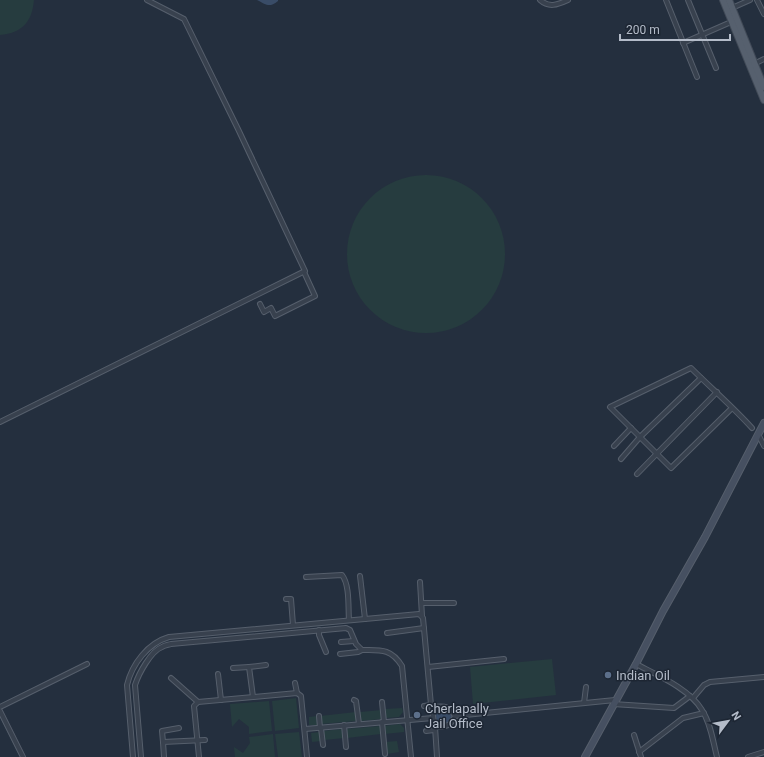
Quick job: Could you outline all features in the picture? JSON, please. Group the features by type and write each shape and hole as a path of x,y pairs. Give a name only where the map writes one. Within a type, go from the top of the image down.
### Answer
{"main road":[{"path":"723,0 731,22 754,64 764,87"},
{"path":"729,0 764,100"}],"street":[{"path":"147,0 184,19 238,128 315,296 275,316 271,308 264,312 260,304"},
{"path":"540,0 557,5 568,0"},
{"path":"666,0 698,77"},
{"path":"688,0 716,68"},
{"path":"732,8 750,0"},
{"path":"757,0 764,14"},
{"path":"683,43 731,22"},
{"path":"754,64 764,59"},
{"path":"0,422 304,272"},
{"path":"732,408 671,468 610,407 691,368 717,392 752,428"},
{"path":"621,459 640,438 701,378"},
{"path":"636,474 717,392"},
{"path":"584,757 705,537 764,423"},
{"path":"614,446 631,428"},
{"path":"758,434 764,446"},
{"path":"306,577 342,575 347,586 349,620"},
{"path":"360,576 365,619"},
{"path":"420,582 422,616 434,718 436,757"},
{"path":"286,599 291,599 290,614 293,625"},
{"path":"422,603 454,603"},
{"path":"133,757 127,685 133,668 152,644 160,639 264,626 293,625 419,614 422,616"},
{"path":"241,625 241,630"},
{"path":"224,626 224,632"},
{"path":"141,757 135,685 138,674 156,651 162,647 171,644 298,634 319,630 346,628 350,630 354,641 362,650"},
{"path":"387,633 424,628"},
{"path":"319,630 319,635 326,652"},
{"path":"341,642 354,641"},
{"path":"340,654 358,652 362,650 383,650 398,659 402,666 404,676 411,757"},
{"path":"428,667 504,660"},
{"path":"0,707 87,664"},
{"path":"636,664 691,697 704,713 718,757"},
{"path":"233,668 266,665"},
{"path":"249,667 253,697"},
{"path":"218,674 221,700"},
{"path":"456,716 584,703 614,702 674,708 710,682 764,677"},
{"path":"172,678 198,702"},
{"path":"295,683 297,692 301,696 307,757"},
{"path":"584,703 586,687"},
{"path":"199,757 194,706 198,702 297,692"},
{"path":"354,700 356,701 359,724"},
{"path":"382,702 385,754"},
{"path":"424,706 445,706 451,708 456,716"},
{"path":"0,711 23,757"},
{"path":"639,752 683,718 704,713"},
{"path":"319,716 323,745"},
{"path":"426,731 452,723 456,716"},
{"path":"305,729 434,718"},
{"path":"344,726 346,747"},
{"path":"164,757 162,731 179,728"},
{"path":"409,731 414,730"},
{"path":"634,735 641,757"},
{"path":"163,742 205,740"},
{"path":"748,757 764,752"}],"green space":[{"path":"0,0 34,0 31,14 20,29 8,34 0,35"},
{"path":"426,175 456,181 482,198 499,224 505,254 499,284 482,310 456,327 426,333 396,327 370,310 353,284 347,254 353,224 370,198 396,181"},
{"path":"552,659 556,695 473,704 470,667"},
{"path":"296,698 299,728 275,731 272,701"},
{"path":"269,701 272,731 249,734 249,727 239,719 232,727 230,704"},
{"path":"402,708 403,712 399,717 386,718 385,709"},
{"path":"382,710 383,719 360,721 360,712"},
{"path":"356,712 357,721 321,724 320,716"},
{"path":"317,716 318,725 309,725 309,717"},
{"path":"400,724 404,728 404,732 384,734 384,726"},
{"path":"381,726 381,734 347,738 346,729"},
{"path":"343,729 344,738 324,740 323,731"},
{"path":"299,732 302,757 278,757 275,734"},
{"path":"320,732 321,741 312,742 311,733"},
{"path":"273,734 275,757 235,757 234,747 243,753 250,743 249,737"},
{"path":"397,741 399,752 387,754 385,742"}],"water":[{"path":"257,0 278,0 278,1 268,5"},
{"path":"444,708 450,710 452,716 450,722 444,724 438,722 436,716 438,710"}],"place":[{"name":"Indian Oil","path":"608,675"},
{"name":"Cherlapally Jail Office","path":"417,715"}]}
